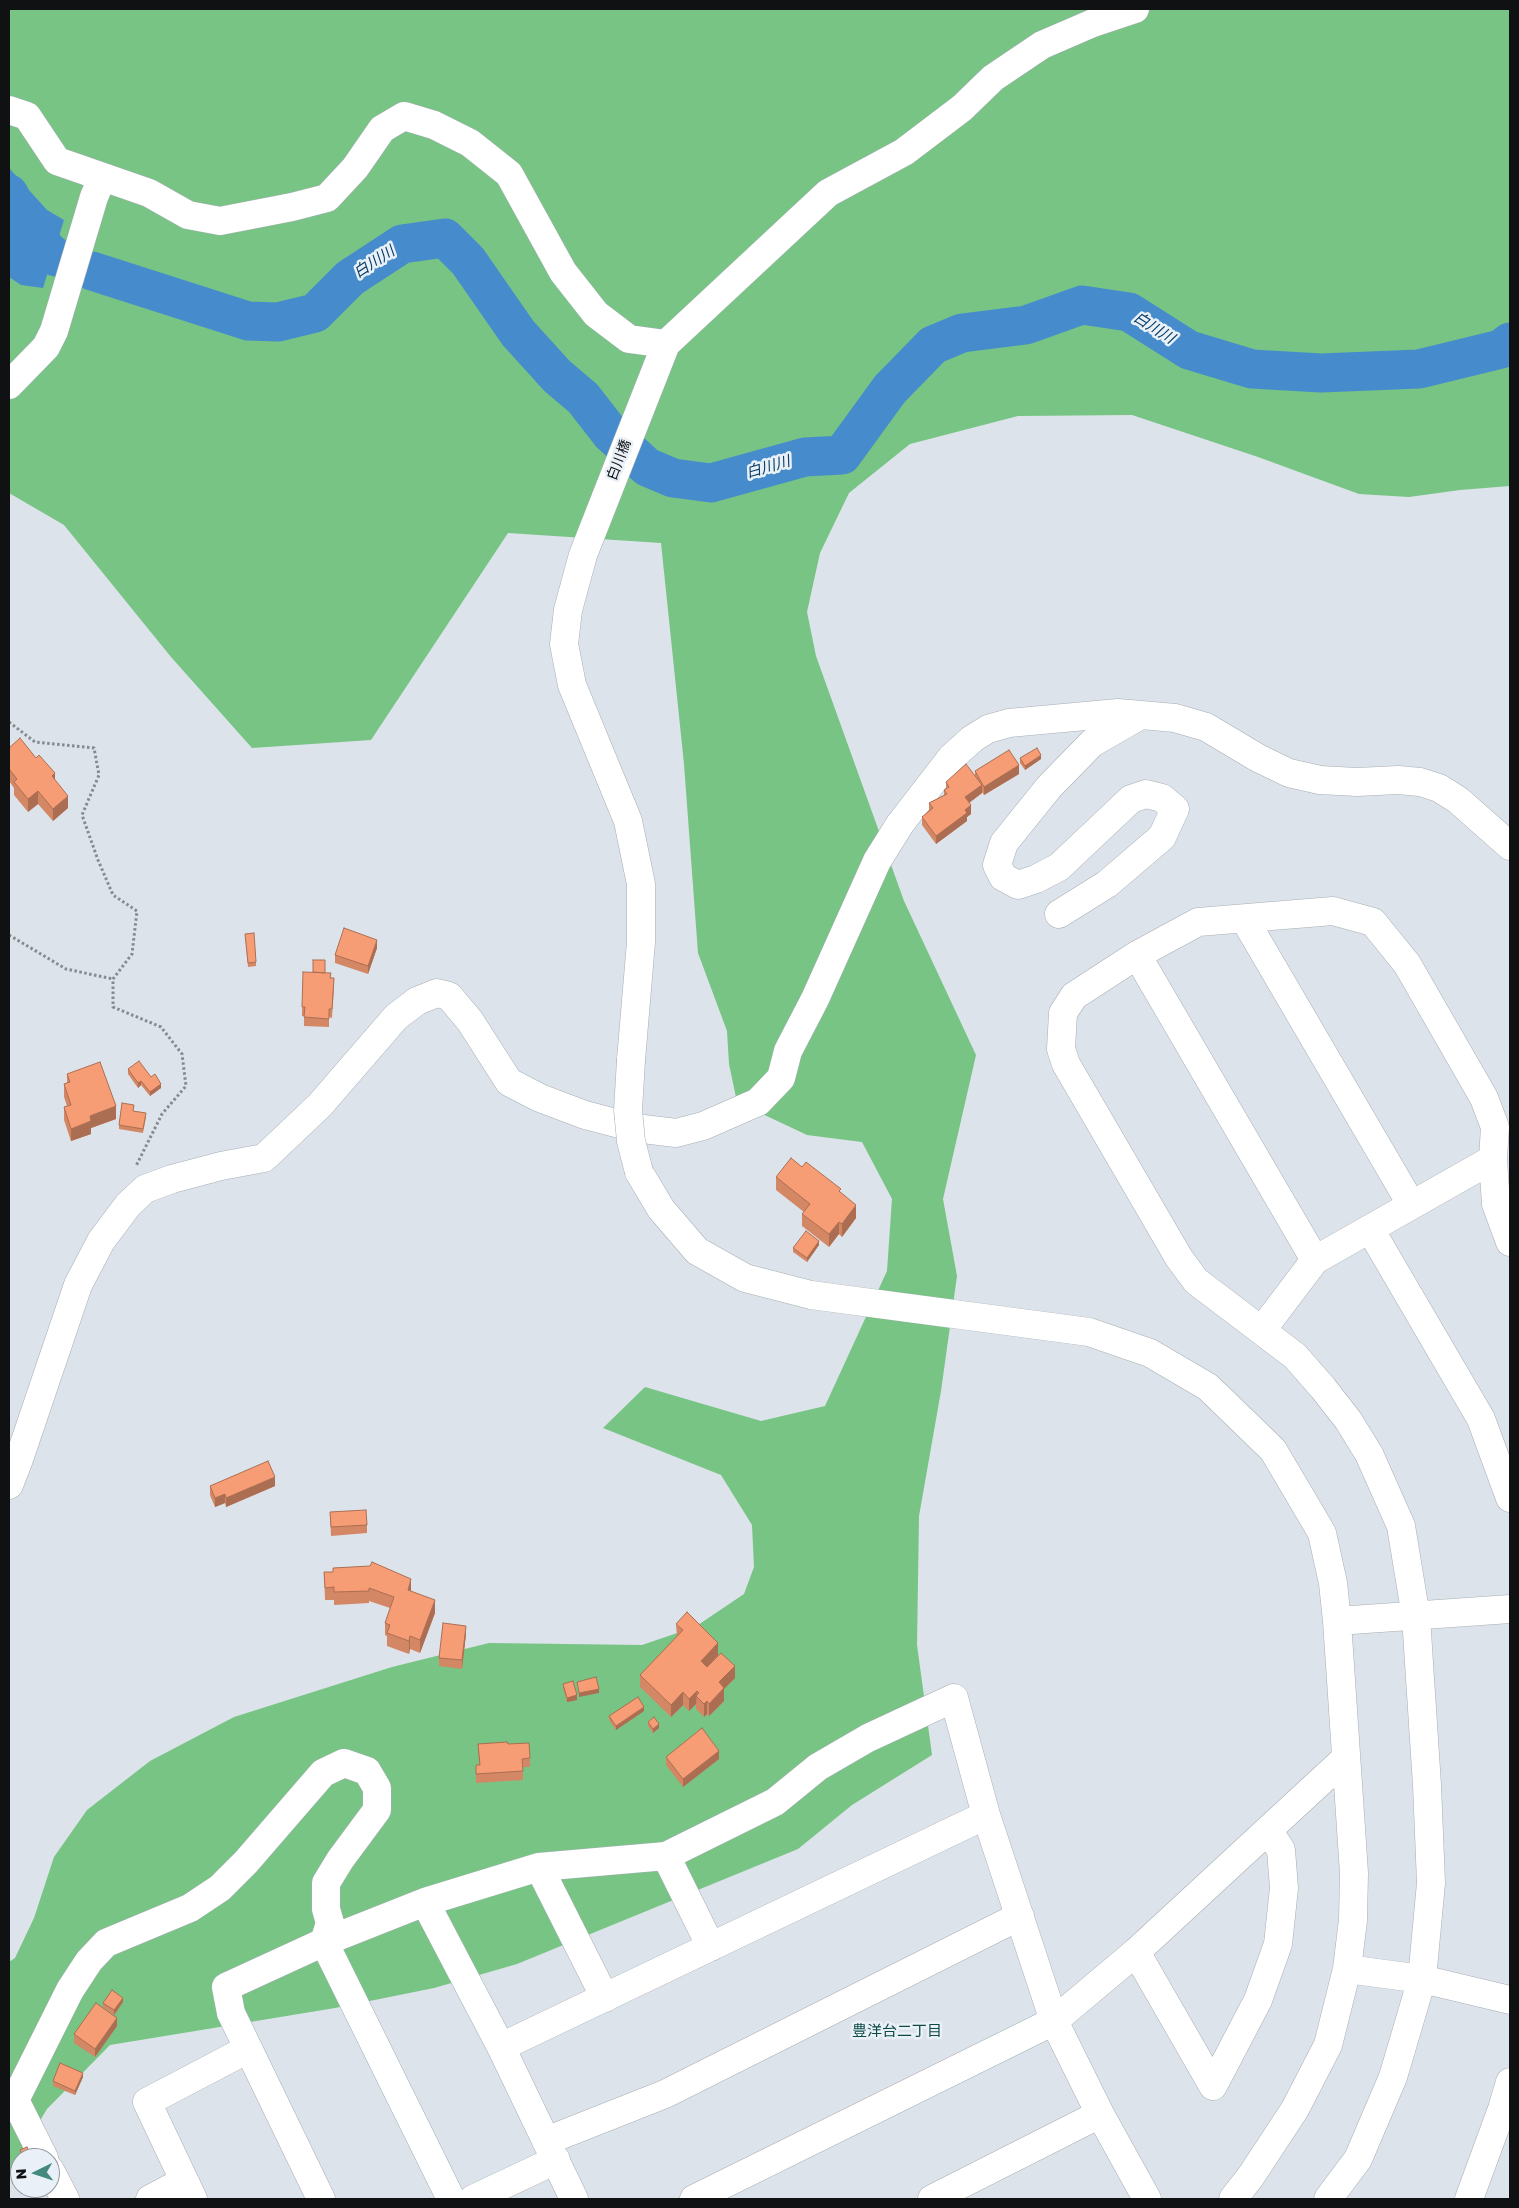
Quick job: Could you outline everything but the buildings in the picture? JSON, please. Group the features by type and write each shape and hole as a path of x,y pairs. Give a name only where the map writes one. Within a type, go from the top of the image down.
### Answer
{"street":[{"path":"9,110 27,116 57,161 149,193 188,215 220,221 327,198 355,168 382,129 404,116 434,125 470,144 509,174 563,272 596,314 629,338 661,355 828,194 904,152 962,108 993,78 1042,45 1093,23 1135,9"},
{"path":"9,385 46,347 54,331 94,197 102,178"},
{"name":"白川橋","path":"661,355 583,555 568,610 564,644 572,685 628,821 641,884 642,942 630,1060 628,1110 631,1141 640,1172 661,1209 697,1251 745,1278 810,1295 1089,1332 1150,1353 1208,1387 1273,1450 1322,1533 1333,1583 1337,1621 1354,1873 1353,1920 1346,1969 1328,2045 1296,2109 1252,2176 1233,2199"},
{"path":"9,1485 78,1284 101,1241 128,1205 145,1190 172,1178 264,1158 320,1105 396,1017 417,1001 437,993 449,996 470,1022 509,1082 540,1098 585,1114 635,1128 676,1133 703,1126 758,1102 781,1078 788,1051 815,999 876,861 900,824 951,758 972,739 988,729 1009,723 1118,713 1175,718 1206,728 1258,758 1289,773 1320,780 1357,782 1398,780 1420,782 1439,788 1458,800 1510,846"},
{"path":"1059,914 1107,884 1162,837 1175,809 1162,798 1146,794 1131,799 1059,866 1036,879 1018,885 1003,877 997,865 1004,843 1049,787 1092,743 1139,716"},
{"path":"1328,2199 1358,2158 1389,2086 1422,1979 1431,1883 1427,1784 1416,1617 1401,1526 1369,1454 1348,1420 1323,1388 1295,1356 1196,1281 1179,1258 1063,1056 1061,1033 1064,1013 1074,996 1137,955 1198,922 1245,920 1333,911 1373,922 1407,964 1484,1098 1495,1128 1493,1158 1496,1204 1510,1242"},
{"path":"1245,920 1411,1204"},
{"path":"1137,955 1315,1260"},
{"path":"1262,1330 1315,1260 1493,1158"},
{"path":"1370,1229 1481,1419 1510,1498"},
{"path":"1337,1621 1510,1609"},
{"path":"321,2199 232,2013 226,1987 324,1942 425,1902 539,1867 666,1856 774,1802 818,1767 868,1738 954,1698 986,1815 1054,2021 1141,2197"},
{"path":"694,2199 1054,2021 1136,1952 1346,1758"},
{"path":"39,2148 12,2096 70,1990 89,1961 106,1943 190,1908 220,1888 246,1862 323,1773 344,1763 367,1771 377,1788 377,1810 340,1860 326,1883 326,1909 330,1923 324,1942 451,2199"},
{"path":"501,2047 986,1815"},
{"path":"1136,1952 1213,2086 1248,2022 1270,1972 1278,1944 1284,1888 1281,1850 1268,1830"},
{"path":"666,1856 711,1946"},
{"path":"539,1867 605,1998"},
{"path":"425,1902 501,2047 574,2199"},
{"path":"473,2199 551,2151 1020,1916"},
{"path":"1346,1969 1422,1979 1510,2000"},
{"path":"150,2199 188,2190 147,2102 248,2048"},
{"path":"1469,2199 1510,2082"},
{"path":"932,2199 1100,2114"}],"path":[{"path":"9,722 35,742 94,748 99,775 82,815 113,895 137,911 132,954 113,979 113,1007 161,1026 182,1054 186,1086 162,1114 134,1169"},
{"path":"9,935 66,969 113,979"}],"green space":[{"path":"9,9 1510,9 1510,486 1409,497 1359,494 1258,457 1132,415 1018,416 910,444 849,493 820,553 807,612 816,656 904,901 976,1055 943,1199 957,1276 941,1391 919,1516 917,1645 932,1755 852,1805 798,1849 517,1964 434,1988 335,2008 110,2045 47,2109 23,2148 10,2148 9,2172 9,1962 15,1958 34,1918 54,1857 87,1810 150,1761 234,1717 392,1667 489,1643 642,1645 695,1627 744,1594 754,1567 752,1525 721,1475 603,1428 645,1387 761,1421 825,1406 887,1271 892,1199 862,1142 807,1135 737,1102 729,1064 727,1031 698,953 684,764 661,543 508,533 371,740 252,748 171,657 64,525 9,493"}],"water":[{"path":"9,168 47,210 64,220 43,288 21,285 9,277"}],"waterway":[{"name":"白川川","path":"9,194 24,225 56,257"},
{"name":"白川川","path":"92,271 248,321 278,322 315,313 350,278 402,244 445,238 468,261 518,333 557,376 583,398 611,434 647,467 673,478 711,483 805,457 842,455 890,389 933,345 962,333 1026,325 1082,305 1129,312 1189,350 1252,369 1321,373 1419,369 1501,349 1510,342"}],"district":[{"name":"豊洋台二丁目","path":"897,2031"}]}
